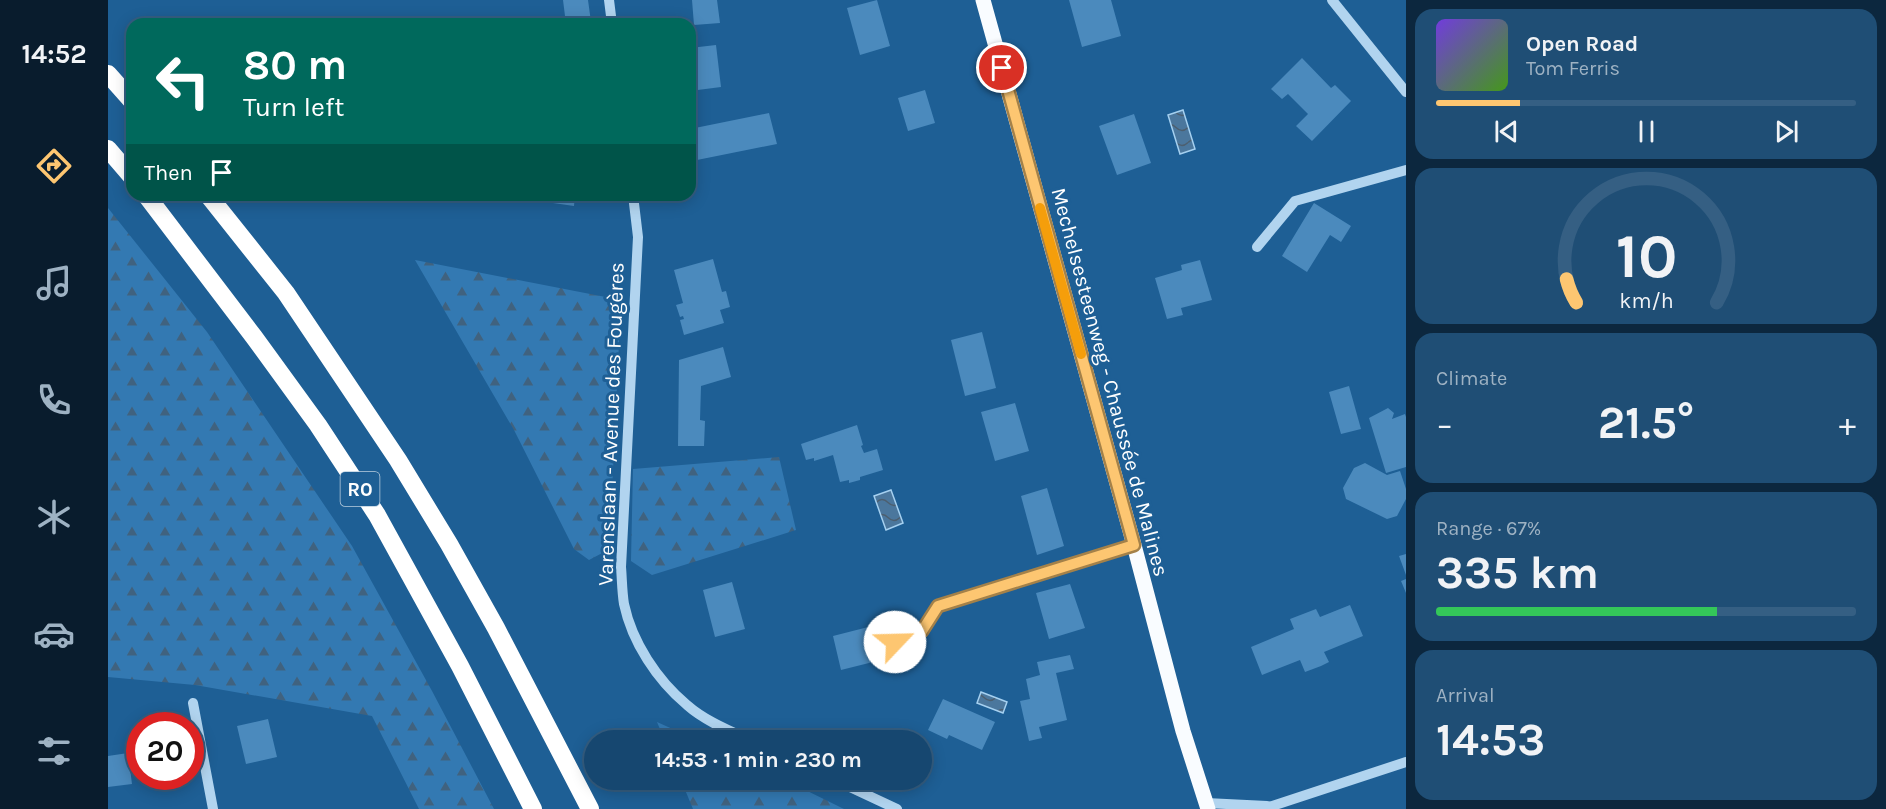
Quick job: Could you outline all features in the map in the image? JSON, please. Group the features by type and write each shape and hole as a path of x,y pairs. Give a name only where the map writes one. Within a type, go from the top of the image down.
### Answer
{"highway":[{"path":"108,74 126,94"},
{"path":"108,149 126,170"},
{"name":"R0","path":"151,201 318,425 377,515 460,666 533,809"},
{"name":"R0","path":"213,201 286,293 398,460 496,628 591,809"}],"main road":[{"name":"Mechelsesteenweg - Chaussée de Malines","path":"983,0 1134,545 1183,731 1207,806"}],"street":[{"path":"609,0 611,18"},
{"path":"1332,0 1406,92"},
{"path":"1257,247 1295,201 1406,170"},
{"name":"Varenslaan - Avenue des Fougères","path":"634,201 638,237 621,567 624,604 634,634 663,682 687,706 729,730"},
{"path":"895,642 922,631 938,606 1134,545"},
{"path":"193,703 213,809"},
{"path":"1207,806 1265,808 1406,762"},
{"path":"856,790 897,809"}],"green space":[{"path":"108,208 207,332 352,546 494,809 419,809 372,716 195,685 108,677"},
{"path":"415,260 621,300 610,533 606,551 589,560 574,549 514,430"},
{"path":"779,457 796,530 652,575 631,561 633,469"},
{"path":"657,722 675,730 660,730"},
{"path":"685,790 805,790 844,809 693,809"}],"water":[{"path":"1183,110 1195,149 1180,154 1168,115"},
{"path":"891,490 903,523 886,530 874,496"},
{"path":"981,692 1007,702 1003,713 977,703"}],"building":[{"path":"563,0 588,0 590,18 565,18"},
{"path":"692,0 717,0 720,23 696,25 696,18 693,18"},
{"path":"877,0 890,46 860,55 847,8"},
{"path":"1069,0 1111,0 1121,36 1082,47"},
{"path":"716,45 721,87 696,90 696,47"},
{"path":"1302,58 1331,88 1335,85 1351,101 1312,141 1296,126 1308,114 1288,94 1282,99 1271,89"},
{"path":"925,90 935,123 908,131 898,98"},
{"path":"769,113 777,144 697,160 696,128"},
{"path":"1134,114 1151,163 1117,175 1099,126"},
{"path":"539,201 574,201 574,206"},
{"path":"1314,203 1351,226 1341,242 1330,235 1307,272 1282,256"},
{"path":"713,259 722,292 726,291 730,307 720,310 724,323 684,335 680,320 684,319 683,316 680,317 676,305 683,303 674,270"},
{"path":"1200,260 1212,300 1181,308 1183,315 1167,319 1155,278 1182,270 1181,265"},
{"path":"982,332 996,388 965,396 951,340"},
{"path":"723,347 731,377 701,386 700,420 705,421 704,446 678,446 679,360"},
{"path":"1349,386 1361,429 1341,434 1329,392"},
{"path":"1015,403 1029,451 995,461 981,412"},
{"path":"1388,408 1394,413 1392,419 1405,414 1406,417 1406,467 1386,473 1369,418"},
{"path":"857,425 864,453 877,449 883,470 860,477 860,480 849,483 849,480 840,482 833,455 814,461 814,458 806,460 801,444"},
{"path":"1365,463 1387,475 1400,471 1406,489 1406,499 1397,516 1387,519 1346,499 1343,488 1354,468"},
{"path":"1047,488 1064,546 1037,555 1021,496"},
{"path":"1406,554 1406,575 1399,556"},
{"path":"1406,579 1406,593 1401,581"},
{"path":"732,582 745,629 715,637 703,590"},
{"path":"1070,584 1085,628 1049,639 1036,593"},
{"path":"1350,605 1363,636 1324,652 1329,662 1321,666 1305,672 1300,660 1262,675 1251,647 1294,629 1290,619 1316,609 1320,617"},
{"path":"880,624 889,658 841,670 833,636"},
{"path":"1070,655 1074,669 1056,673 1067,720 1039,727 1042,738 1029,741 1020,701 1030,699 1026,679 1040,675 1037,662"},
{"path":"943,699 995,722 982,750 949,735 947,739 928,730"},
{"path":"268,719 277,757 246,764 237,726"},
{"path":"126,753 126,785 108,787 108,756"}],"slow traffic":[{"path":"1040,208 1081,354"}],"route":[{"path":"895,642 922,631 938,606 1134,545 1002,68"}]}
